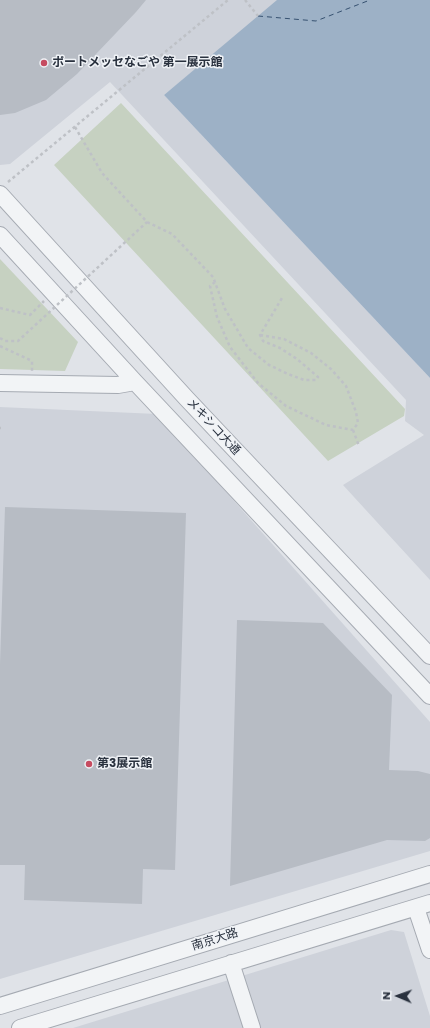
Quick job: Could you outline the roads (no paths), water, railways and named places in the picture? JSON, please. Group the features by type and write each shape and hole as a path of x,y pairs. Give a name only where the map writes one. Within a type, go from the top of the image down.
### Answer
{"street":[{"name":"メキシコ大通","path":"3,189 187,399 430,656"},
{"path":"0,235 135,382 430,696"},
{"path":"0,383 118,385 135,382"},
{"name":"南京大路","path":"0,1006 430,874"},
{"path":"20,1028 44,1025 231,963 423,906 430,950"},
{"path":"231,963 252,1028"},
{"path":"33,996 44,1025"}],"water":[{"path":"277,0 430,0 430,378 164,95"}],"place":[{"name":"ポートメッセなごや 第一展示館","path":"44,63"},
{"name":"第3展示館","path":"89,764"}]}
